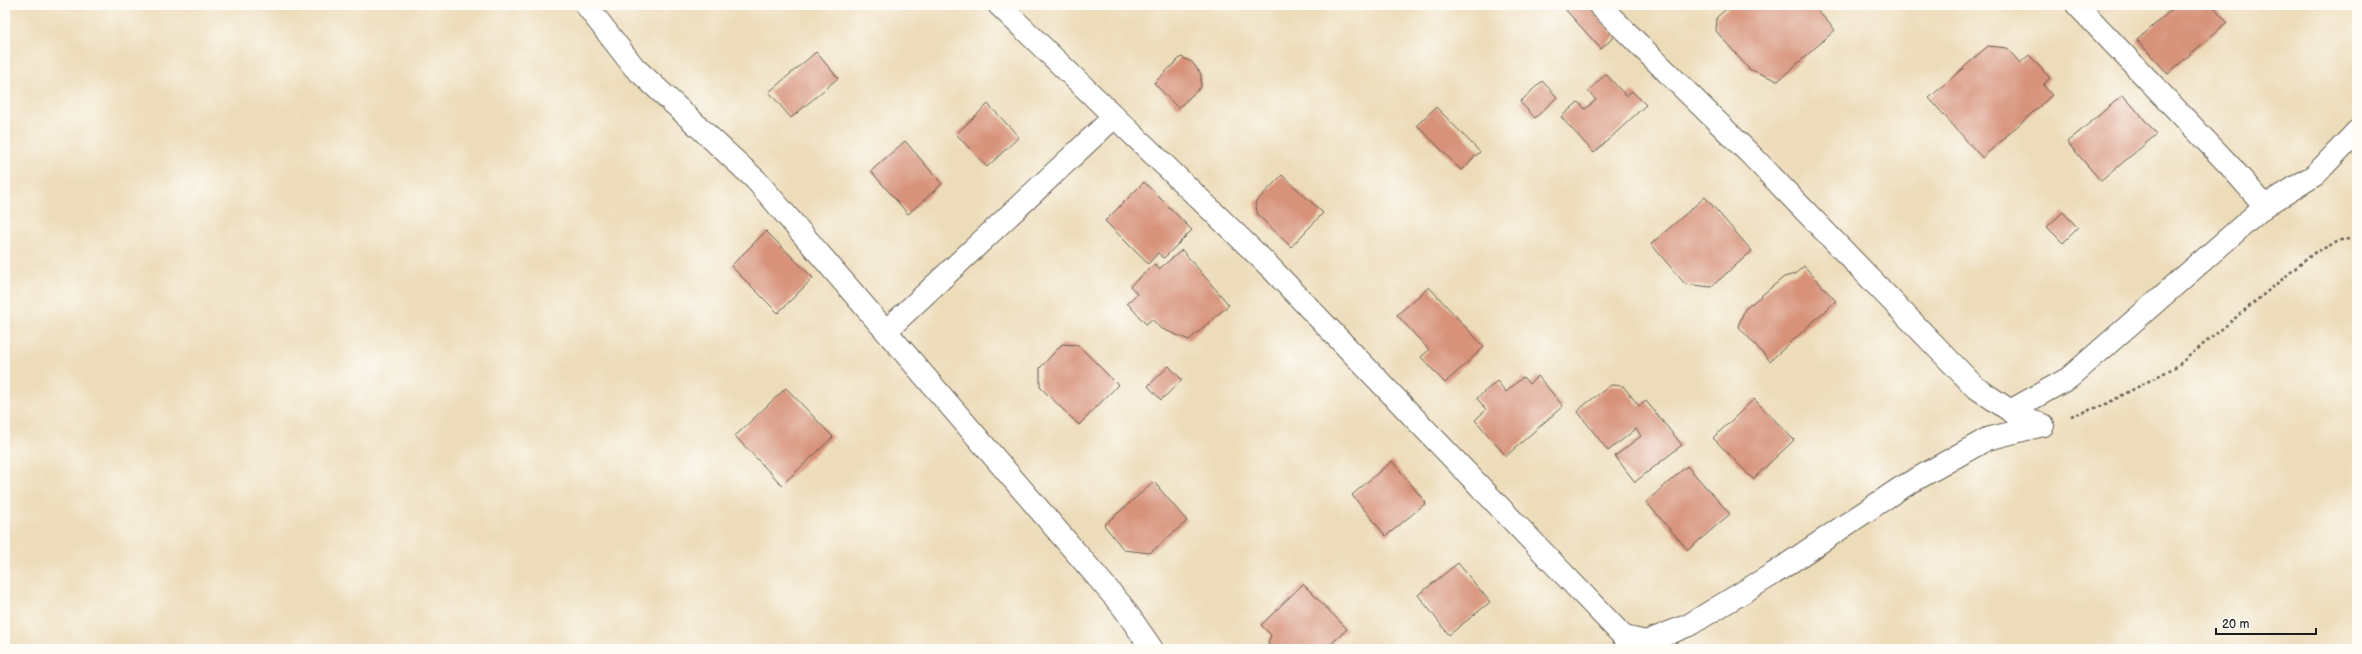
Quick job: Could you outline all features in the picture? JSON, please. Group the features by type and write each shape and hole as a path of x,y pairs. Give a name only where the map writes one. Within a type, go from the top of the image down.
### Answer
{"street":[{"path":"586,5 634,67 756,180 1123,607 1152,649"},
{"path":"999,5 1269,266 1624,637 1640,645 1689,625 1773,574 1899,489 1987,440 2043,425"},
{"path":"1598,5 1752,156 1975,387 2022,418 2043,425"},
{"path":"2077,5 2230,166 2265,206"},
{"path":"886,331 1114,117"},
{"path":"2010,411 2069,378 2265,206 2315,175 2357,132"}],"path":[{"path":"2043,425 2104,405 2177,366 2314,253 2341,240 2357,238"}],"building":[{"path":"1567,5 1587,5 1615,36 1601,49 1564,8"},
{"path":"1731,5 1813,5 1835,30 1778,81 1749,69 1716,31 1717,17"},
{"path":"2177,5 2212,5 2227,22 2168,74 2137,40"},
{"path":"1988,46 2007,48 2020,63 2029,55 2050,78 2043,85 2052,95 1982,158 1929,98"},
{"path":"816,52 838,78 791,118 769,92"},
{"path":"1181,57 1192,62 1201,74 1201,87 1178,108 1154,83"},
{"path":"1606,74 1626,96 1632,91 1646,105 1594,153 1561,117 1578,102 1585,109 1596,100 1588,91"},
{"path":"1542,81 1557,97 1535,118 1520,102"},
{"path":"2123,95 2157,134 2101,181 2067,142"},
{"path":"988,104 1019,137 987,167 956,134"},
{"path":"1436,107 1480,152 1461,170 1417,125"},
{"path":"905,141 942,184 908,214 871,171"},
{"path":"1282,175 1323,213 1291,247 1258,215 1255,203"},
{"path":"1144,182 1192,230 1164,258 1158,253 1148,264 1105,221"},
{"path":"1705,197 1752,251 1711,287 1685,284 1651,244"},
{"path":"2063,212 2078,228 2063,243 2047,227"},
{"path":"766,231 813,278 778,313 731,266"},
{"path":"1182,250 1229,305 1189,340 1160,328 1152,319 1146,324 1127,303 1137,294 1130,286 1155,264 1159,269"},
{"path":"1804,266 1836,301 1770,361 1738,326 1745,309 1784,277 1795,274"},
{"path":"1429,287 1484,347 1445,383 1421,357 1429,350 1397,315"},
{"path":"1062,344 1078,345 1118,385 1079,425 1040,387 1040,368"},
{"path":"1169,366 1182,380 1161,400 1148,386"},
{"path":"1538,376 1563,406 1506,456 1475,420 1486,410 1477,398 1497,381 1506,392 1523,377 1529,384"},
{"path":"1611,385 1623,386 1639,406 1646,401 1682,445 1635,482 1615,456 1641,436 1636,429 1608,451 1578,412 1583,406"},
{"path":"786,388 833,437 782,485 735,436"},
{"path":"1754,399 1794,440 1753,479 1713,438"},
{"path":"1392,461 1426,503 1386,536 1352,495"},
{"path":"1687,466 1730,514 1688,550 1646,502"},
{"path":"1154,482 1187,521 1150,553 1124,550 1104,525"},
{"path":"1458,563 1490,602 1449,635 1418,595"},
{"path":"1303,584 1347,629 1326,649 1271,649 1268,643 1271,635 1261,625"}]}
